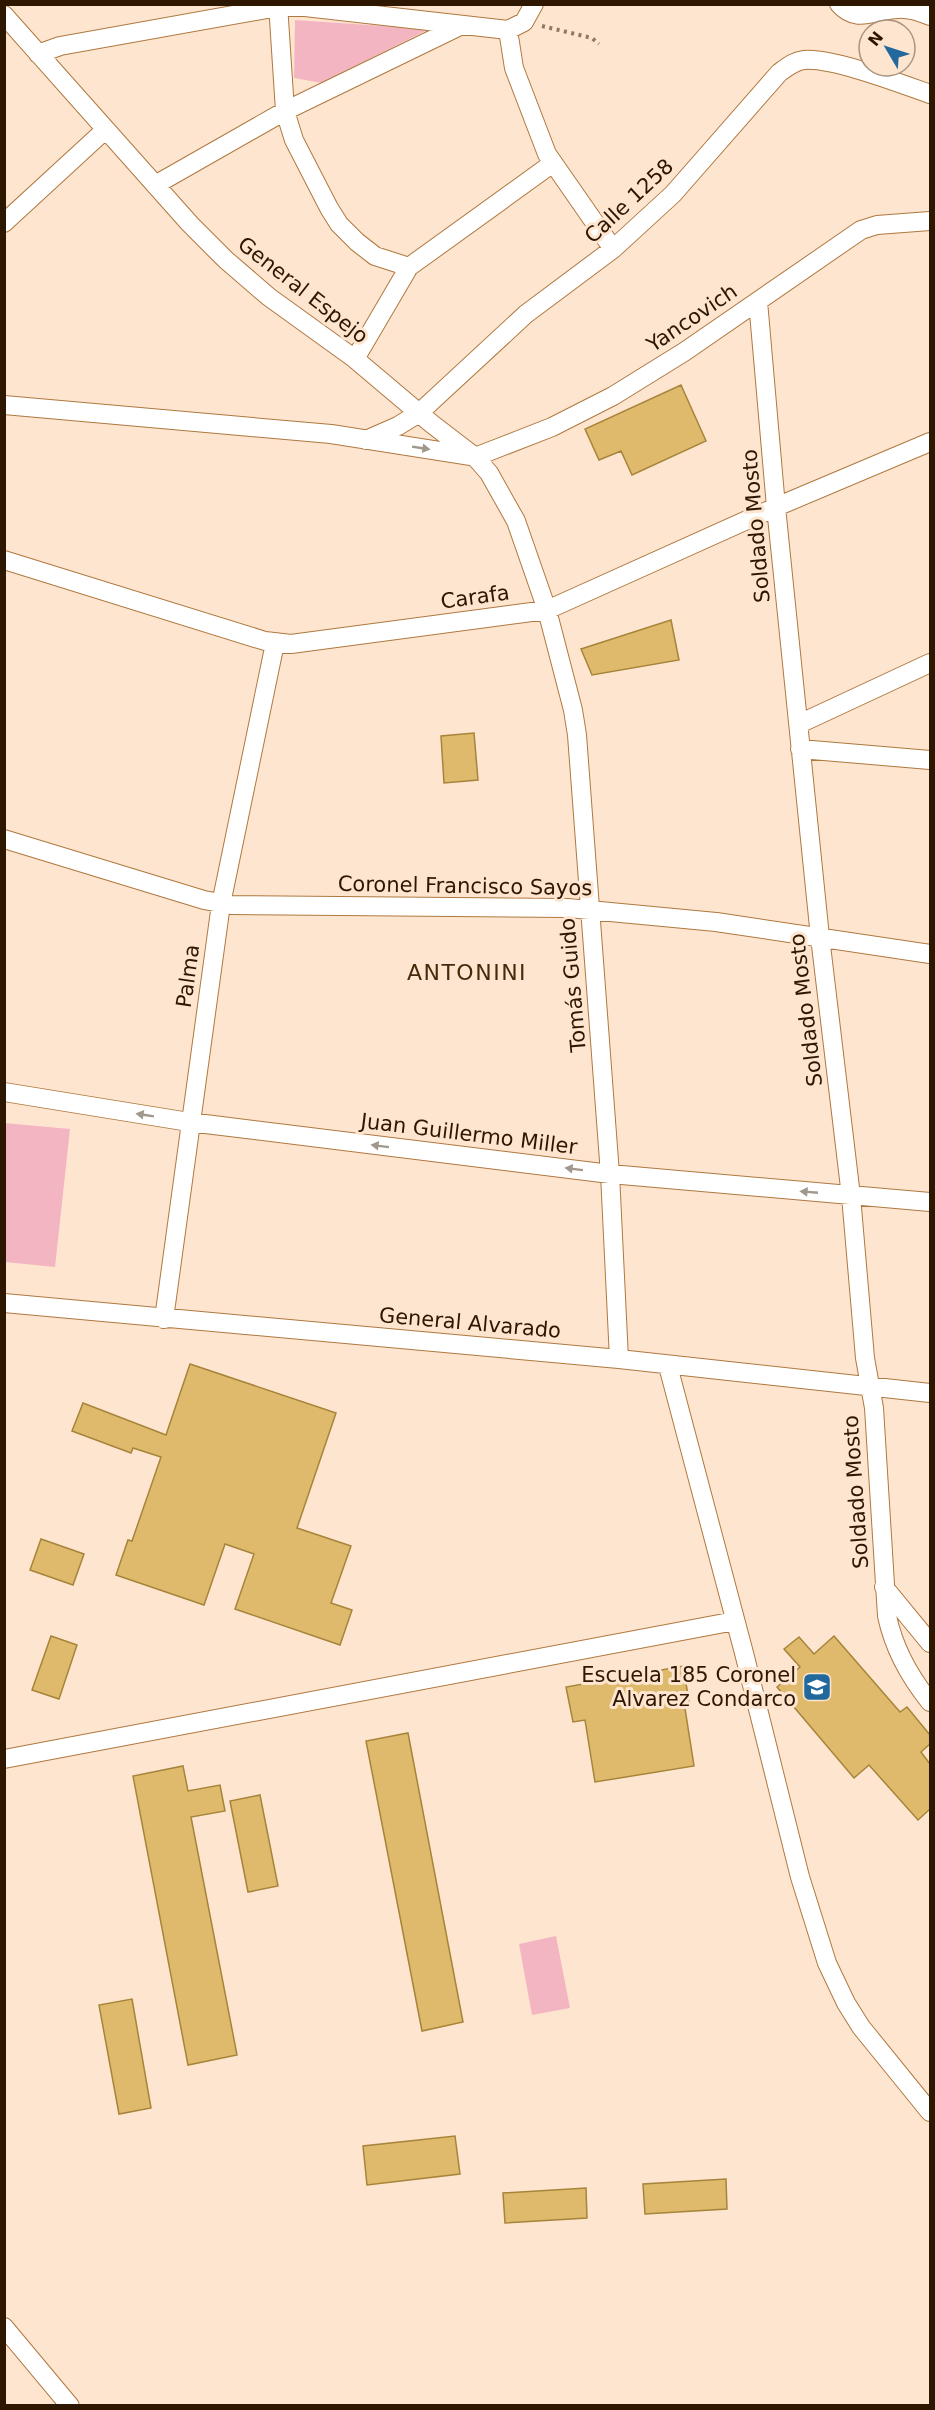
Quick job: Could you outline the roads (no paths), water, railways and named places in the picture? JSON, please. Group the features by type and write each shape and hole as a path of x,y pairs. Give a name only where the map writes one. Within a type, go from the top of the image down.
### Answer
{"street":[{"path":"534,4 516,26 514,68 547,154 613,249"},
{"path":"839,4 844,10 855,15 871,16 895,8 910,9 930,16"},
{"path":"38,54 60,46 278,6 462,25 516,26"},
{"path":"278,6 285,111 294,140 339,224 375,256 409,267"},
{"name":"General Espejo","path":"4,15 190,224 226,260 269,297 355,359 476,457 498,487 516,521 547,610"},
{"path":"155,185 285,111 462,25"},
{"name":"Calle 1258","path":"366,440 398,426 419,412 526,314 613,249 674,194 779,73 789,65 801,60 815,60 930,94"},
{"path":"4,223 105,130"},
{"path":"355,359 409,267 553,164"},
{"name":"Yancovich","path":"476,457 552,427 613,396 684,352 861,230 877,225 930,221"},
{"name":"Soldado Mosto","path":"758,300 800,749 851,1196 865,1358 874,1408 887,1616 892,1641 930,1702"},
{"path":"4,405 331,434 476,457"},
{"name":"Carafa","path":"4,560 276,643 291,644 547,610 776,507 930,442"},
{"name":"Tomás Guido","path":"547,610 573,710 577,735 610,1174 619,1359"},
{"name":"Palma","path":"164,1319 189,1122 221,904 276,643"},
{"path":"799,724 930,663"},
{"path":"800,749 930,760"},
{"name":"Coronel Francisco Sayos","path":"4,839 221,904 589,910 716,922 930,954"},
{"name":"Juan Guillermo Miller","path":"4,1092 189,1122 610,1174 930,1202"},
{"name":"General Alvarado","path":"4,1303 619,1359 930,1393"},
{"path":"668,1366 800,1877 834,1980 861,2028 930,2112"},
{"path":"884,1587 925,1637"},
{"path":"4,1759 735,1621"},
{"path":"892,1641 925,1637"},
{"path":"4,2327 70,2406"}],"place":[{"name":"Escuela 185 Coronel Alvarez Condarco","path":"817,1687"}],"district":[{"name":"ANTONINI","path":"467,972"}]}
